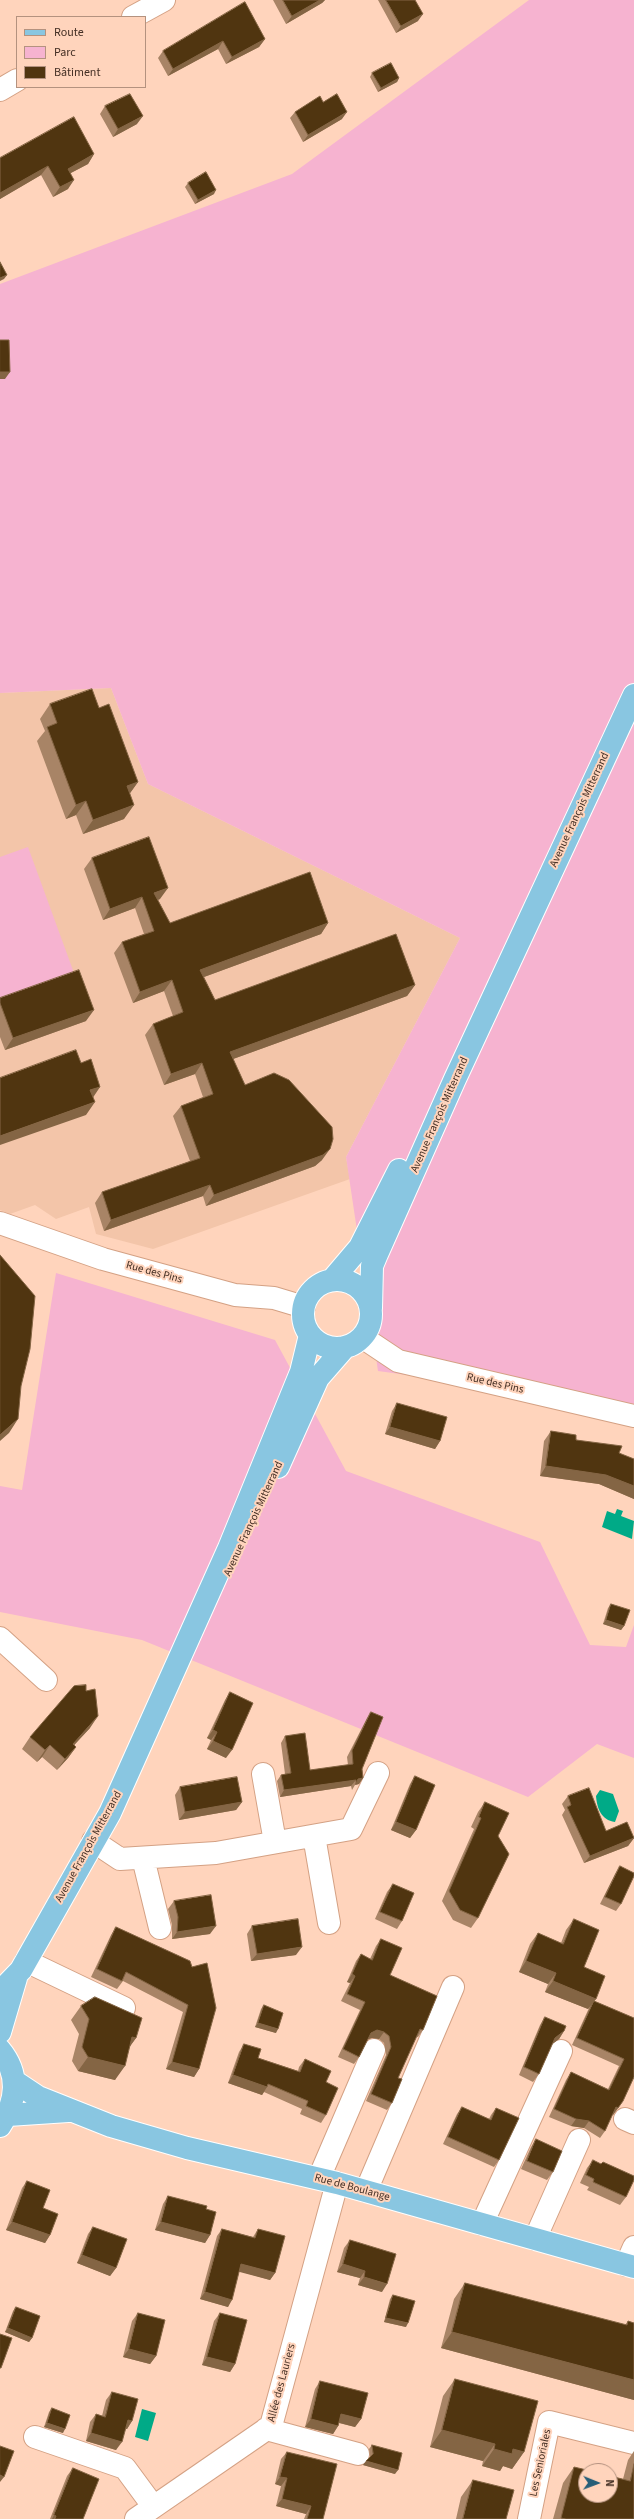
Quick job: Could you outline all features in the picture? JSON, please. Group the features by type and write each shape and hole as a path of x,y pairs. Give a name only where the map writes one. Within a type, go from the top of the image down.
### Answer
{"main road":[{"name":"Avenue François Mitterrand","path":"371,1308 372,1266 526,926 634,695"},
{"name":"Avenue François Mitterrand","path":"332,1280 360,1247 446,1074 526,926"},
{"path":"332,1280 353,1283 362,1290 371,1308 368,1328 354,1342 326,1346 310,1335 303,1316 304,1307 314,1289 332,1280"},
{"name":"Avenue François Mitterrand","path":"0,2032 21,1968 110,1813 229,1548 302,1372 310,1335"},
{"name":"Avenue François Mitterrand","path":"164,1693 239,1555 318,1378 354,1342"},
{"name":"Avenue François Mitterrand","path":"0,1992 21,1968"},
{"path":"0,2050 11,2068 14,2081 14,2098 4,2120"},
{"name":"Rue de Boulange","path":"14,2081 38,2096 70,2111 111,2126 187,2148 366,2191 541,2241 631,2260"},
{"name":"Rue de Boulange","path":"4,2120 70,2111"}],"street":[{"path":"135,16 164,0"},
{"path":"0,90 16,81"},
{"name":"Rue des Pins","path":"2,1226 103,1259 235,1295 274,1298 304,1307"},
{"name":"Rue des Pins","path":"354,1342 398,1361 634,1416"},
{"path":"0,1638 46,1680"},
{"path":"93,1841 120,1859 216,1853 351,1830 378,1773"},
{"path":"263,1774 275,1842"},
{"path":"314,1836 330,1923"},
{"path":"143,1858 160,1928"},
{"path":"21,1968 124,2008"},
{"path":"366,2191 453,1987"},
{"path":"320,2179 374,2050"},
{"path":"482,2224 561,2051"},
{"path":"320,2179 340,2097"},
{"path":"541,2241 583,2144"},
{"name":"Allée des Lauriers","path":"145,2513 271,2426 320,2179"},
{"name":"Les Senioriales","path":"529,2519 549,2422 634,2443"},
{"path":"266,2429 358,2454"},
{"path":"35,2437 125,2468 145,2513"}],"shaded area":[{"path":"111,688 148,784 460,938 346,1157 350,1179 153,1249 96,1234 89,1207 56,1219 35,1205 10,1214 0,1210 0,693"}],"green space":[{"path":"529,0 634,0 634,1406 378,1371 346,1157 460,938 148,784 111,688 0,693 0,284 292,174"},
{"path":"28,847 74,973 0,1001 0,857"},
{"path":"56,1273 275,1340 346,1471 540,1542 590,1645 626,1647 634,1625 634,1758 597,1744 528,1797 142,1640 0,1612 0,1486 22,1490"}],"water":[{"path":"617,1509 623,1511 621,1516 634,1521 632,1539 602,1527 607,1511 615,1514"},
{"path":"600,1790 613,1794 619,1811 615,1822 606,1819 597,1805 596,1796"},
{"path":"142,2409 156,2413 148,2441 135,2437"}],"building":[{"path":"283,0 320,0 292,16"},
{"path":"386,0 415,0 423,14 401,26"},
{"path":"245,2 265,39 232,57 223,41 173,69 163,51"},
{"path":"391,63 399,78 381,88 372,73"},
{"path":"130,94 143,116 118,129 105,106"},
{"path":"337,94 347,112 308,135 295,112 320,96 323,102"},
{"path":"74,117 94,154 68,169 74,180 60,187 48,166 0,193 0,158"},
{"path":"206,172 216,190 198,200 188,183"},
{"path":"0,262 7,275 0,278"},
{"path":"0,340 9,340 10,372 0,372"},
{"path":"92,689 99,708 109,704 138,782 127,786 134,805 93,820 86,801 76,805 47,727 57,723 50,704"},
{"path":"149,837 168,888 154,893 170,923 310,872 328,923 200,970 215,1000 396,934 415,985 230,1052 245,1085 274,1073 289,1080 332,1127 333,1139 330,1149 323,1155 214,1195 210,1185 111,1220 102,1192 200,1158 181,1106 213,1094 202,1063 171,1074 153,1024 183,1012 172,980 140,992 122,942 154,931 142,897 110,909 92,858"},
{"path":"79,970 94,1010 13,1038 0,1003 0,998"},
{"path":"76,1050 81,1063 91,1059 100,1087 90,1090 95,1102 0,1136 0,1078"},
{"path":"0,1255 35,1296 30,1349 21,1386 18,1419 0,1435"},
{"path":"397,1403 447,1417 440,1441 390,1427"},
{"path":"551,1431 576,1435 576,1440 622,1446 619,1453 634,1459 634,1486 606,1475 546,1466"},
{"path":"611,1604 630,1610 624,1626 606,1620"},
{"path":"86,1685 86,1691 95,1689 98,1716 73,1744 76,1747 65,1759 50,1745 45,1750 30,1737 74,1686"},
{"path":"230,1692 253,1703 232,1750 213,1741 217,1732 213,1730"},
{"path":"371,1712 383,1717 362,1769 363,1778 358,1779 356,1784 356,1780 284,1790 281,1775 291,1773 285,1736 305,1733 310,1770 353,1764 352,1751"},
{"path":"415,1776 435,1785 416,1830 396,1822"},
{"path":"237,1777 242,1802 185,1812 180,1787"},
{"path":"589,1788 606,1831 627,1822 634,1838 590,1856 567,1807 571,1805 568,1796"},
{"path":"485,1802 509,1813 498,1836 509,1854 478,1918 460,1910 449,1891 481,1818 479,1817"},
{"path":"620,1866 634,1873 621,1904 605,1897"},
{"path":"393,1884 414,1893 402,1921 380,1912"},
{"path":"211,1895 216,1926 177,1932 178,1917 174,1901"},
{"path":"298,1919 302,1947 257,1954 252,1926"},
{"path":"574,1919 599,1930 584,1967 605,1976 596,1999 553,1981 556,1973 526,1961 538,1933 563,1944"},
{"path":"116,1927 190,1961 192,1967 207,1963 216,2008 199,2069 172,2062 188,2005 126,1972 122,1981 97,1969"},
{"path":"381,1939 402,1948 390,1975 437,1996 423,2030 420,2029 398,2078 402,2079 392,2103 371,2094 391,2047 389,2036 384,2032 377,2030 371,2033 359,2057 343,2049 365,2002 347,1994 355,1976 352,1974 361,1954 372,1960"},
{"path":"95,1997 142,2018 136,2038 132,2037 125,2066 88,2057 82,2047 89,2019 81,2006"},
{"path":"594,2001 634,2018 634,2077 623,2101 618,2108 616,2107 605,2131 589,2121 576,2119 554,2109 571,2072 609,2090 624,2059 577,2038"},
{"path":"264,2005 283,2013 278,2029 258,2023"},
{"path":"545,2017 566,2026 564,2031 555,2038 539,2074 524,2067"},
{"path":"244,2044 261,2049 258,2058 300,2072 305,2059 331,2071 326,2082 338,2088 326,2115 306,2106 308,2101 268,2084 267,2087 233,2075"},
{"path":"462,2107 491,2120 496,2108 519,2118 499,2160 448,2137"},
{"path":"536,2139 562,2151 553,2172 527,2161"},
{"path":"593,2160 601,2164 603,2162 634,2176 634,2180 626,2197 593,2182 594,2179 586,2175"},
{"path":"27,2181 50,2190 43,2208 58,2214 50,2235 12,2222"},
{"path":"168,2196 207,2206 206,2209 216,2212 210,2235 161,2222"},
{"path":"93,2227 127,2239 116,2268 82,2255"},
{"path":"222,2229 255,2238 258,2229 285,2236 275,2273 241,2264 232,2300 205,2292"},
{"path":"350,2240 396,2254 387,2284 364,2277 365,2271 343,2264"},
{"path":"465,2283 627,2325 628,2321 634,2323 634,2380 452,2332"},
{"path":"393,2295 415,2301 408,2323 386,2318"},
{"path":"16,2307 40,2316 32,2338 8,2328"},
{"path":"138,2313 165,2320 156,2356 129,2349"},
{"path":"220,2313 247,2320 235,2364 207,2357"},
{"path":"0,2334 12,2338 1,2368 0,2368"},
{"path":"455,2379 538,2401 524,2452 513,2449 512,2454 494,2449 495,2444 442,2430"},
{"path":"320,2381 368,2393 361,2419 341,2414 338,2426 311,2419"},
{"path":"112,2392 138,2399 132,2421 128,2420 122,2442 91,2433 96,2414 105,2417"},
{"path":"52,2408 70,2415 65,2429 47,2423"},
{"path":"372,2445 402,2453 398,2470 366,2461 373,2454"},
{"path":"0,2446 14,2451 4,2477 0,2475"},
{"path":"287,2452 337,2464 323,2519 307,2519 311,2506 282,2499 287,2478 280,2477"},
{"path":"634,2464 634,2519 561,2518 574,2467 578,2468 578,2503 618,2503 618,2478 630,2481"},
{"path":"73,2468 99,2479 83,2519 55,2519 56,2516 54,2515"},
{"path":"473,2480 514,2490 506,2519 463,2519"}]}
